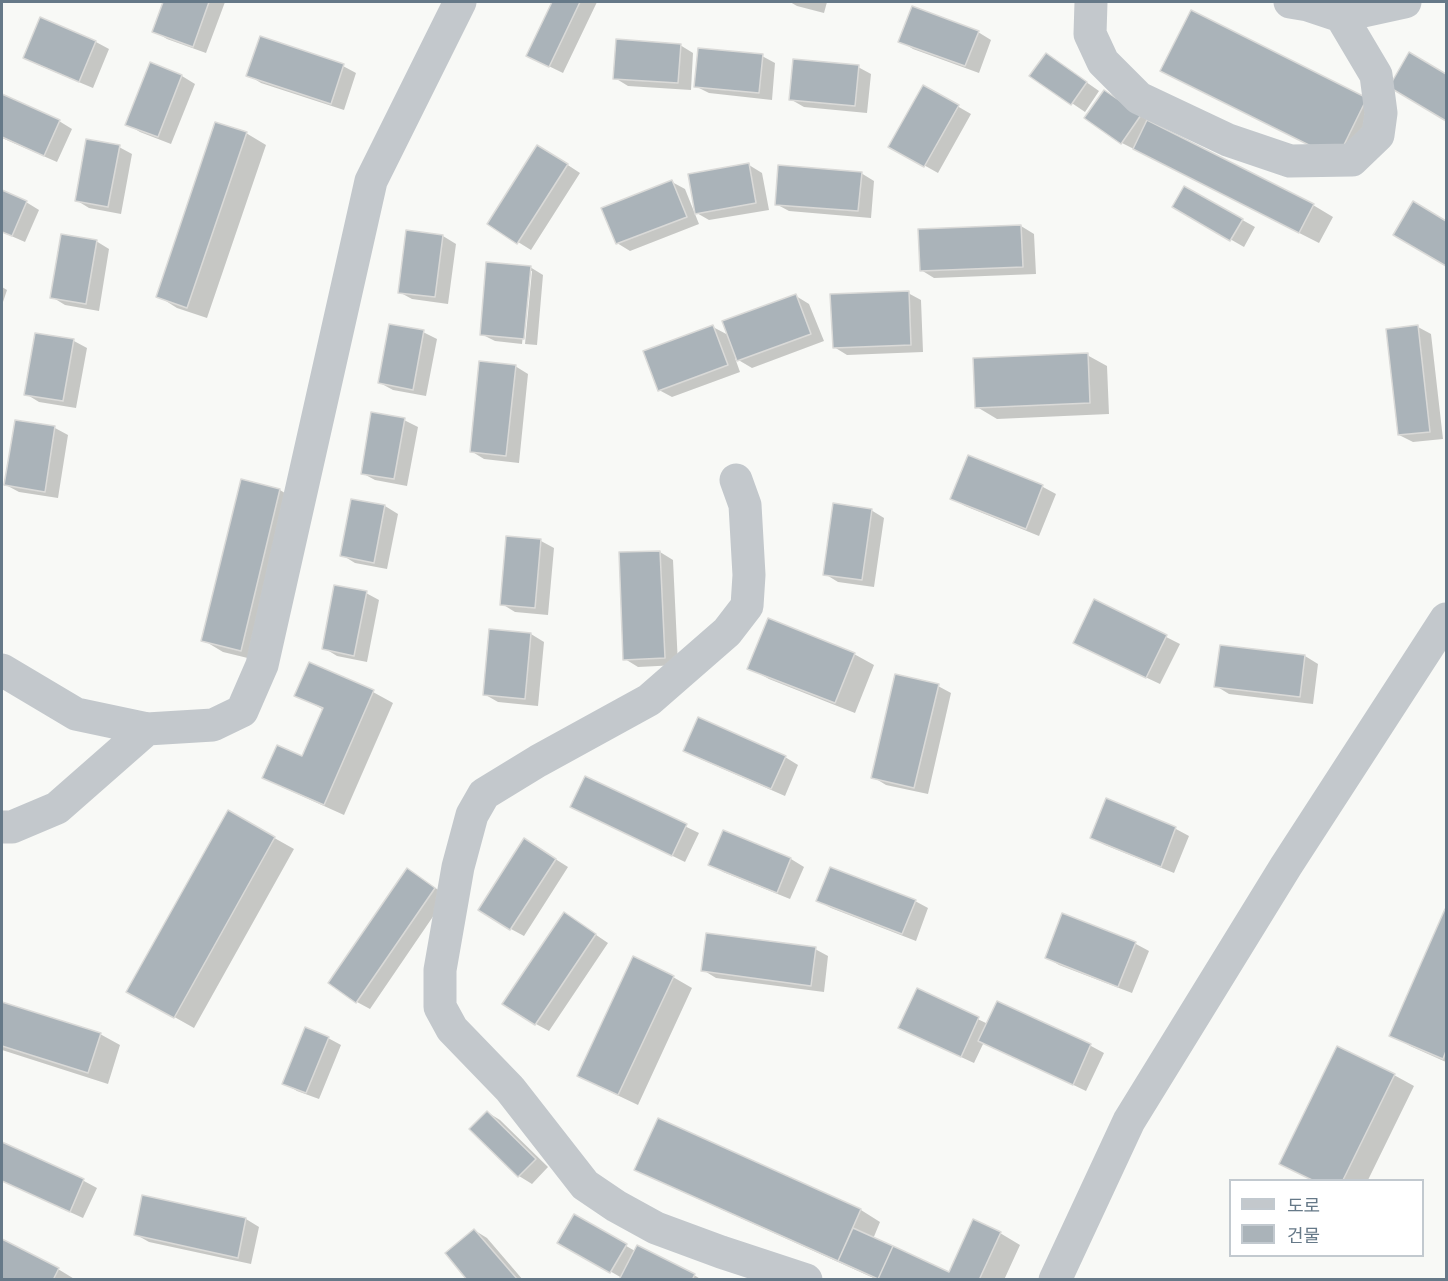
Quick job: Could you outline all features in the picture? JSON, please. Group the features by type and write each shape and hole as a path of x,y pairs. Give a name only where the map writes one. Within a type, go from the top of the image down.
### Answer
{"street":[{"path":"2,670 76,714 147,729 213,725 242,711 262,665 371,181 459,2"},
{"path":"1091,2 1090,34 1103,62 1139,98 1228,140 1290,161 1352,160 1378,135 1381,113 1376,75 1341,16"},
{"path":"1290,2 1308,5 1341,16 1405,2"},
{"path":"736,480 745,505 749,575 747,606 727,632 649,700 538,761 484,794 472,815 458,867 440,970 440,1007 452,1029 510,1089 585,1185 616,1206 656,1228 806,1280"},
{"path":"1055,1280 1129,1121 1286,866 1446,619"},
{"path":"2,827 12,826 57,808 147,729"}],"building":[{"path":"163,2 209,2 193,47 152,32"},
{"path":"552,2 580,2 549,67 526,56"},
{"path":"912,6 979,31 965,66 898,42"},
{"path":"1191,10 1367,98 1337,159 1160,71"},
{"path":"40,17 96,41 79,82 23,58"},
{"path":"260,36 344,64 331,104 246,76"},
{"path":"616,39 681,44 678,83 613,79"},
{"path":"698,48 763,54 759,93 694,87"},
{"path":"1409,52 1446,74 1446,121 1389,87"},
{"path":"1046,53 1087,82 1071,105 1029,76"},
{"path":"793,59 859,65 855,106 789,100"},
{"path":"150,62 182,75 158,137 125,125"},
{"path":"923,85 959,105 924,167 888,147"},
{"path":"1104,90 1141,115 1121,144 1084,118"},
{"path":"2,94 60,120 44,156 2,137"},
{"path":"1147,120 1314,204 1299,233 1133,149"},
{"path":"215,122 247,132 187,308 156,297"},
{"path":"86,139 120,145 108,207 75,201"},
{"path":"537,145 568,164 517,244 487,224"},
{"path":"749,163 756,203 695,214 688,174"},
{"path":"778,165 862,172 858,211 775,205"},
{"path":"672,180 687,217 616,244 601,208"},
{"path":"1184,186 1243,219 1230,241 1172,207"},
{"path":"2,190 27,201 12,236 2,232"},
{"path":"1413,201 1446,221 1446,266 1393,235"},
{"path":"1021,225 1023,267 920,271 918,229"},
{"path":"406,230 443,235 435,297 398,293"},
{"path":"61,234 97,240 86,304 50,298"},
{"path":"486,262 531,266 524,339 480,335"},
{"path":"909,291 911,345 833,348 830,294"},
{"path":"796,294 811,334 737,361 722,321"},
{"path":"389,324 424,330 413,390 378,383"},
{"path":"713,325 728,365 658,391 643,351"},
{"path":"1418,325 1430,432 1398,435 1386,329"},
{"path":"35,333 74,339 63,401 24,395"},
{"path":"1088,353 1090,403 975,408 973,358"},
{"path":"479,361 516,365 506,456 470,452"},
{"path":"371,412 405,418 394,479 361,474"},
{"path":"15,420 55,426 45,492 4,485"},
{"path":"968,455 1043,485 1026,529 950,499"},
{"path":"241,479 280,489 241,651 201,641"},
{"path":"351,499 385,505 374,563 340,556"},
{"path":"833,503 872,509 862,580 823,575"},
{"path":"506,536 541,539 535,608 500,605"},
{"path":"660,551 665,658 623,660 619,552"},
{"path":"334,585 367,591 354,656 322,649"},
{"path":"1094,599 1167,635 1146,678 1073,643"},
{"path":"768,618 855,653 835,703 747,669"},
{"path":"489,629 531,633 525,699 483,695"},
{"path":"1220,645 1305,655 1300,697 1214,687"},
{"path":"309,662 374,690 324,805 262,778 277,745 302,756 323,708 294,696"},
{"path":"895,674 939,684 914,788 871,778"},
{"path":"698,717 786,756 771,789 683,751"},
{"path":"585,776 687,824 672,856 570,807"},
{"path":"1106,798 1176,827 1161,867 1090,838"},
{"path":"228,810 275,837 174,1018 126,992"},
{"path":"723,830 791,858 777,893 708,865"},
{"path":"524,838 556,859 510,930 478,910"},
{"path":"830,867 916,900 902,934 816,901"},
{"path":"407,868 435,888 356,1003 328,983"},
{"path":"1445,909 1446,1051 1443,1059 1389,1036"},
{"path":"564,912 596,934 535,1025 502,1004"},
{"path":"1062,913 1136,942 1118,987 1045,958"},
{"path":"706,933 816,947 811,986 701,971"},
{"path":"633,956 674,976 618,1095 577,1076"},
{"path":"917,988 979,1017 961,1057 898,1028"},
{"path":"997,1001 1091,1044 1073,1085 978,1041"},
{"path":"2,1002 101,1033 88,1073 2,1046"},
{"path":"305,1027 329,1037 306,1093 282,1084"},
{"path":"1337,1046 1395,1074 1343,1179 1310,1179 1279,1164"},
{"path":"487,1111 536,1159 518,1177 469,1129"},
{"path":"658,1118 861,1209 838,1261 634,1170"},
{"path":"2,1142 84,1179 70,1212 2,1181"},
{"path":"142,1195 246,1218 238,1258 134,1235"},
{"path":"574,1214 627,1244 610,1273 557,1243"},
{"path":"973,1219 1001,1232 979,1280 878,1279 893,1246 949,1272"},
{"path":"853,1228 893,1246 878,1279 838,1261"},
{"path":"474,1229 518,1280 467,1280 445,1253"},
{"path":"2,1239 59,1268 53,1280 2,1280"},
{"path":"637,1245 695,1274 692,1280 619,1280"}]}
